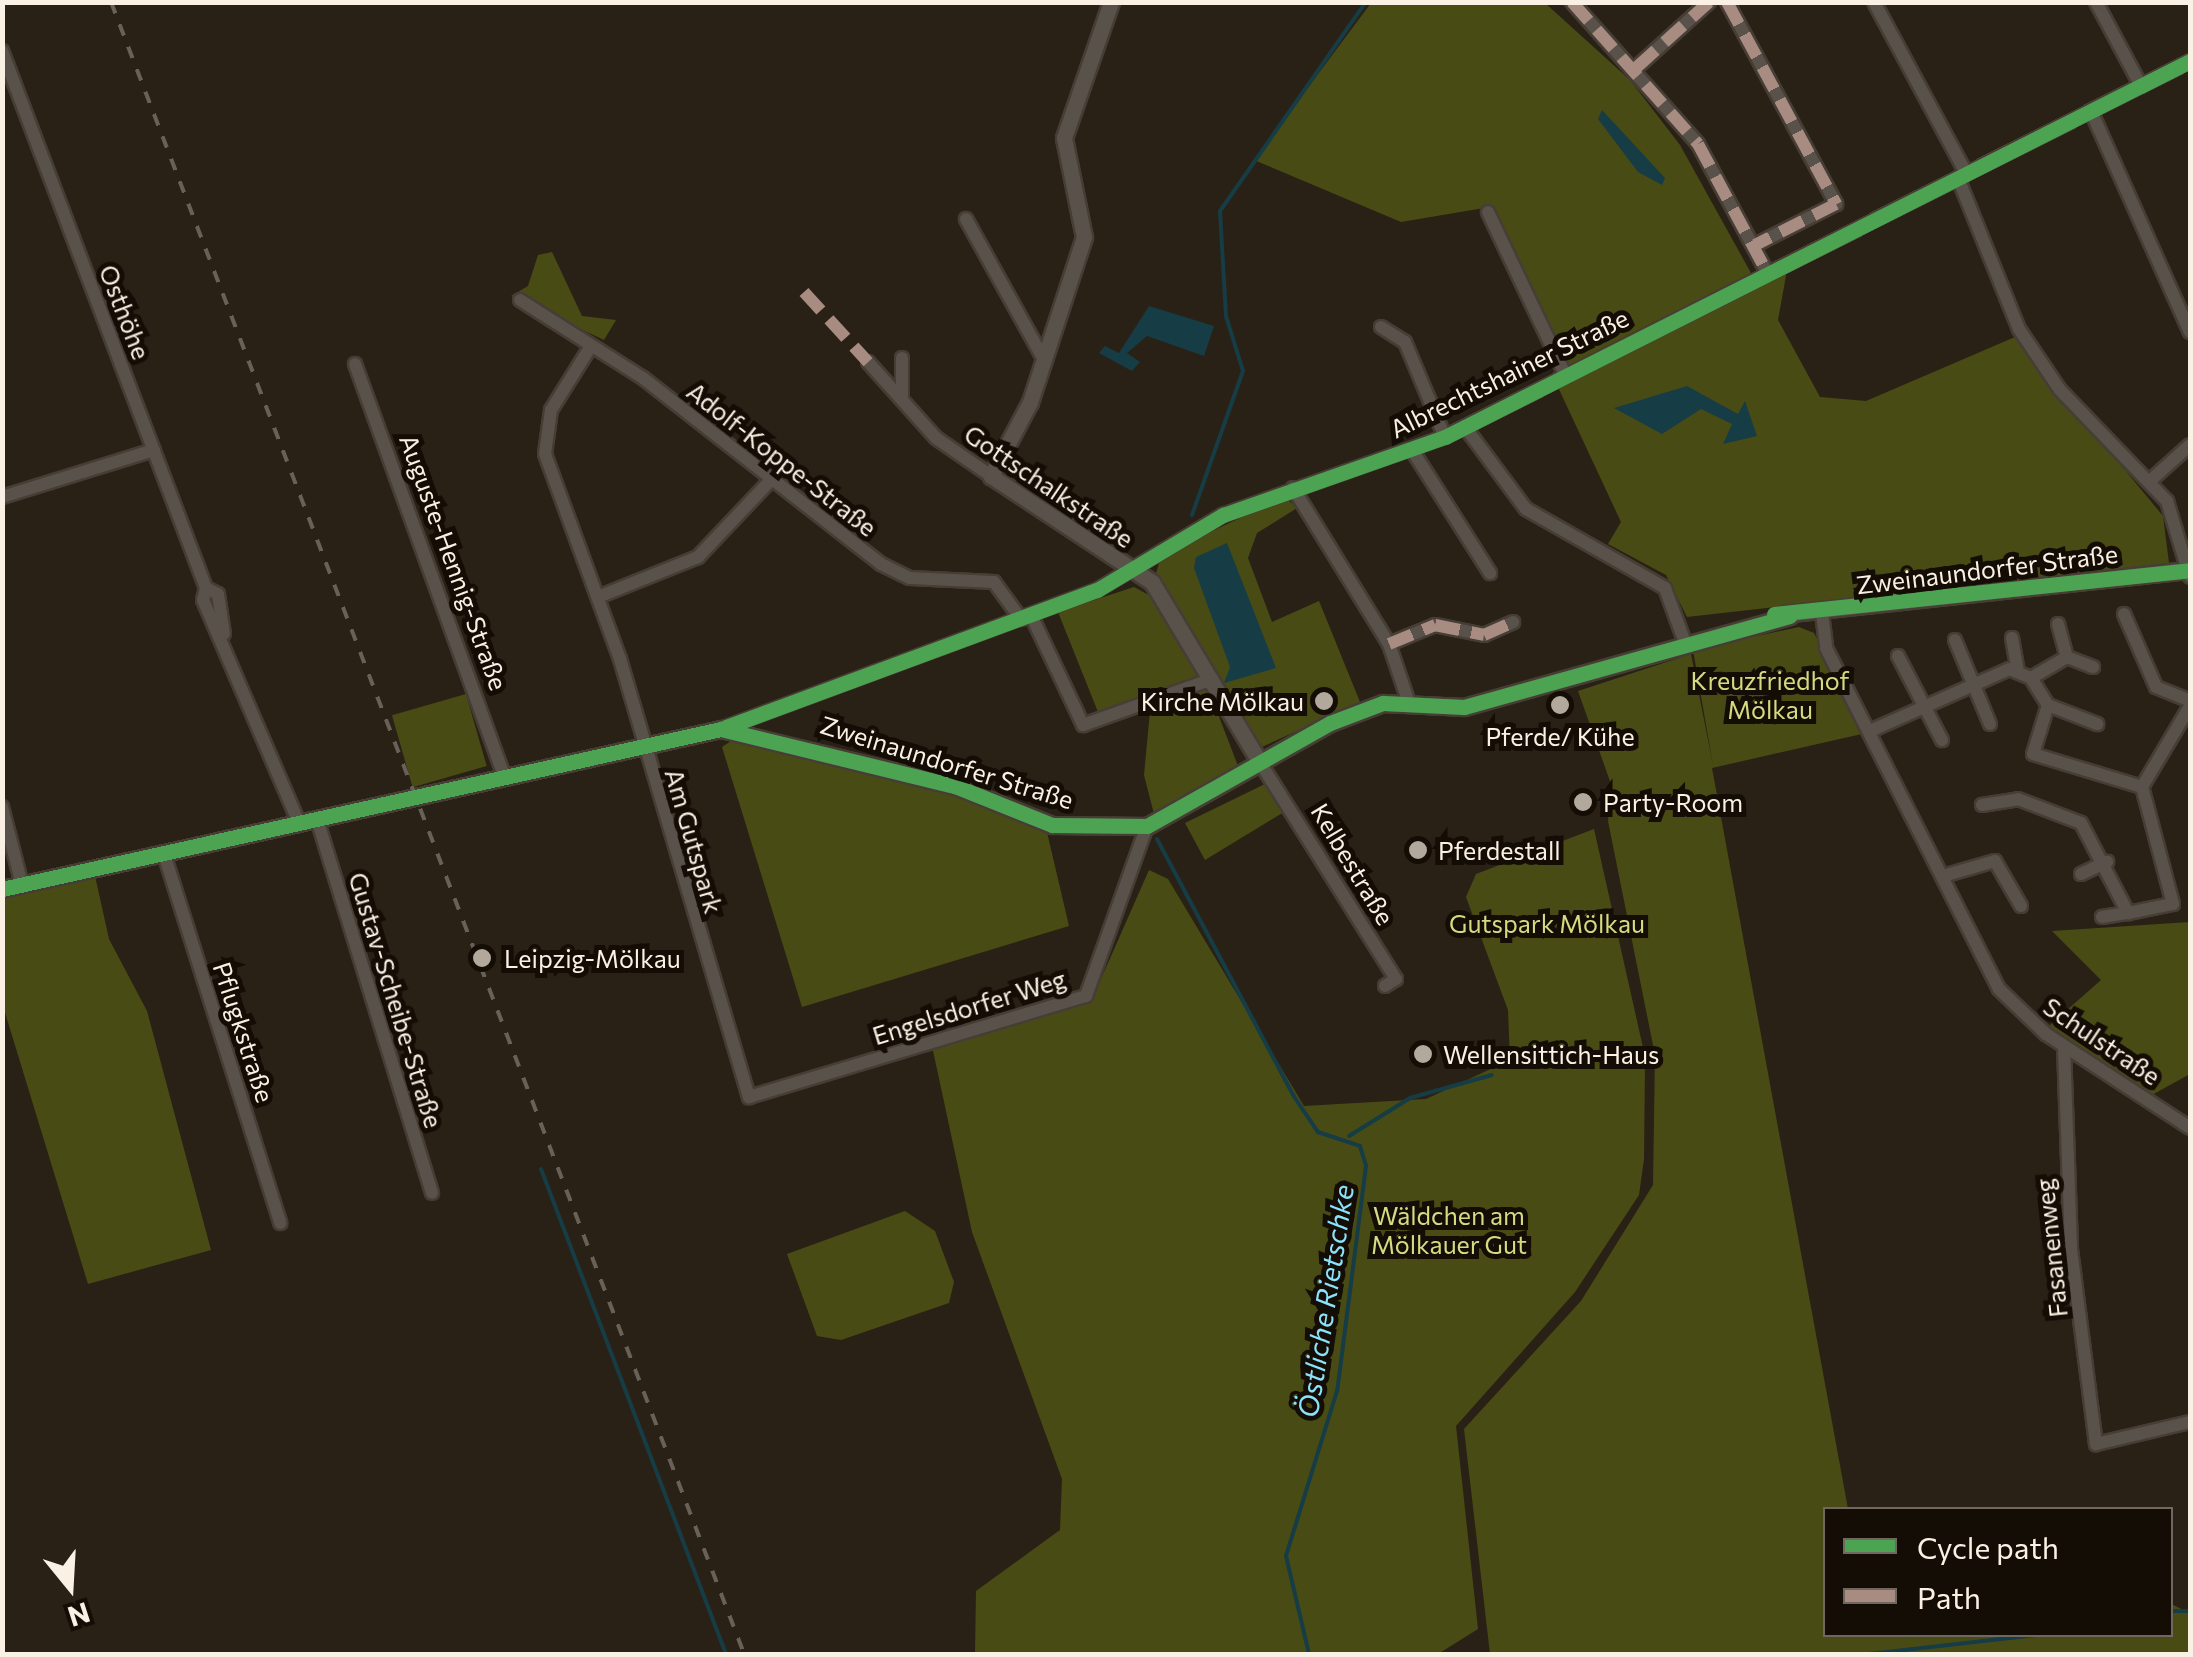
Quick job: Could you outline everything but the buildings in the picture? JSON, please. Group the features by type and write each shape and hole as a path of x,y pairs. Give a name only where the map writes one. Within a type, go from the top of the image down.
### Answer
{"street":[{"path":"990,476 1044,360 1086,226 1066,164 1066,126 1108,25 1111,2"},
{"path":"1572,2 1637,66 1698,144 1768,274"},
{"path":"1727,2 1836,204 1755,245"},
{"path":"1874,2 1962,176 2035,356 2151,480 2179,524 2190,572"},
{"path":"2096,2 2141,86"},
{"path":"1637,66 1700,5"},
{"name":"Osthöhe","path":"2,52 9,89 206,588 202,600 224,634 299,823"},
{"name":"Albrechtshainer Straße","path":"721,728 1026,617 1132,571 1223,515 1465,428 2190,61"},
{"path":"2091,111 2190,332"},
{"path":"1488,212 1566,376"},
{"path":"966,219 1044,360"},
{"name":"Adolf-Koppe-Straße","path":"520,300 592,346 769,482 910,578 994,582 1026,617"},
{"path":"1381,328 1405,342 1444,437"},
{"name":"Am Gutspark","path":"592,346 544,436 598,597 749,1097"},
{"path":"902,358 902,400"},
{"name":"Gottschalkstraße","path":"868,362 936,438 1160,591 1261,764"},
{"name":"Auguste-Hennig-Straße","path":"355,364 505,778"},
{"path":"1465,428 1526,509 1665,588 1684,640"},
{"path":"2151,480 2190,445"},
{"path":"2,497 154,450"},
{"path":"1412,450 1490,572"},
{"path":"598,597 698,557 769,482"},
{"path":"1294,488 1389,644 1408,703"},
{"name":"Zweinaundorfer Straße","path":"2,890 721,728 955,786 1052,825 1147,826 1335,721 1408,703 1464,708 1684,640 1790,616 2190,572"},
{"name":"Schulstraße","path":"1822,614 1826,648 1999,989 2064,1047 2190,1128"},
{"path":"2102,917 2173,904 2142,786 2190,703 2156,687 2124,614"},
{"path":"1026,617 1083,725 1212,679"},
{"path":"1389,644 1435,624 1484,635 1513,622"},
{"path":"2058,624 2067,656"},
{"path":"2012,638 2018,671"},
{"path":"1955,640 1990,724"},
{"path":"1898,656 1920,706 1942,740"},
{"path":"2067,656 2093,667"},
{"path":"2032,678 2067,656"},
{"path":"1870,731 1972,684 2018,671 2032,678 2048,706 2097,724"},
{"path":"2048,706 2034,754 2142,786"},
{"name":"Kelbestraße","path":"1261,764 1396,980 1385,986"},
{"path":"1982,806 2003,798 2060,813 2088,828 2128,913"},
{"path":"2,806 22,885"},
{"name":"Gustav-Scheibe-Straße","path":"318,819 432,1193"},
{"name":"Engelsdorfer Weg","path":"749,1097 1086,996 1147,826"},
{"name":"Pflugkstraße","path":"164,854 280,1224"},
{"path":"1943,876 1995,861 2022,906"},
{"path":"2081,874 2107,862"},
{"name":"Fasanenweg","path":"2064,1047 2071,1249 2096,1444 2190,1422"}],"green space":[{"path":"1371,3 1545,3 1630,80 1680,145 1751,273 1567,366 1490,207 1401,222 1254,160"},
{"path":"552,252 582,316 616,320 604,340 511,296 528,286 538,255"},
{"path":"1787,270 1778,320 1820,397 1866,401 2015,337 2163,516 2169,563 1687,617 1666,575 1608,544 1621,522 1557,385"},
{"path":"1285,497 1297,508 1257,533 1248,558 1272,622 1319,601 1360,702 1262,747 1156,574 1161,555"},
{"path":"1134,587 1158,600 1204,679 1100,717 1058,612"},
{"name":"Kreuzfriedhof Mölkau","path":"1799,627 1814,633 1866,733 1712,768 1848,1507 1823,1507 1823,1637 2173,1637 2173,1605 2190,1613 2190,1654 1490,1654 1464,1429 1581,1301 1653,1185 1655,1055 1608,821 1611,784 1578,691 1691,654 1713,765 1693,650"},
{"path":"1208,688 1238,766 1154,814 1144,775 1150,711"},
{"path":"466,694 487,766 413,787 392,715"},
{"path":"737,737 955,790 1046,828 1069,926 802,1007 722,747"},
{"path":"1265,784 1284,812 1205,860 1185,823"},
{"name":"Wäldchen am Mölkauer Gut","path":"1594,829 1646,1061 1543,1061 1645,1063 1644,1159 1639,1195 1575,1292 1456,1426 1478,1629 1438,1654 975,1654 976,1591 1060,1530 1062,1479 972,1232 932,1046 1093,997 1149,870 1168,879 1304,1106 1426,1099 1510,1060 1508,1010 1466,897 1476,874"},
{"path":"95,876 109,939 147,1011 211,1250 88,1284 3,1006 2,896"},
{"path":"2190,922 2190,1074 2150,1096 2054,1033 2050,1025 2101,980 2052,931"},
{"path":"905,1211 935,1231 954,1282 949,1303 841,1340 817,1336 787,1254"}],"water":[{"path":"1602,110 1665,178 1662,185 1638,172 1598,119"},
{"path":"1149,306 1214,326 1204,356 1147,336 1127,353 1140,362 1132,371 1099,353 1105,346 1119,353"},
{"path":"1687,386 1738,414 1745,401 1757,436 1723,444 1732,424 1701,409 1662,434 1614,408"},
{"path":"1227,543 1276,668 1224,683 1230,667 1194,568 1196,557"}],"waterway":[{"name":"Östliche Rietschke","path":"1192,515 1243,371 1226,316 1220,211 1366,2"},
{"name":"Östliche Rietschke","path":"1157,839 1293,1095 1318,1132 1360,1146 1366,1166 1337,1391 1286,1556 1309,1654"},
{"path":"1349,1136 1410,1098 1492,1075"},
{"path":"541,1169 726,1654"},
{"path":"2173,1611 2190,1611"},
{"path":"1869,1654 2018,1637"}],"railway":[{"path":"111,2 744,1654"}],"marked path":[{"path":"1572,2 1698,144 1768,274"},
{"path":"1637,67 1709,2"},
{"path":"1727,2 1836,204 1755,245"},
{"path":"804,292 868,362"},
{"path":"1389,644 1435,625 1484,635 1513,622"}],"cycle path":[{"path":"726,727 1097,590 1223,515 1445,437 2190,61"},
{"path":"1774,614 2190,570"},
{"path":"2,889 721,729 955,786 1052,825 1147,826 1330,723 1383,703 1464,707 1790,616"}],"place":[{"name":"Kirche Mölkau","path":"1324,701"},
{"name":"Pferde/ Kühe","path":"1560,705"},
{"name":"Party-Room","path":"1583,802"},
{"name":"Pferdestall","path":"1418,850"},
{"name":"Leipzig-Mölkau","path":"482,958"},
{"name":"Wellensittich-Haus","path":"1423,1054"}],"park label":[{"name":"Gutspark Mölkau","path":"1547,923"}]}
